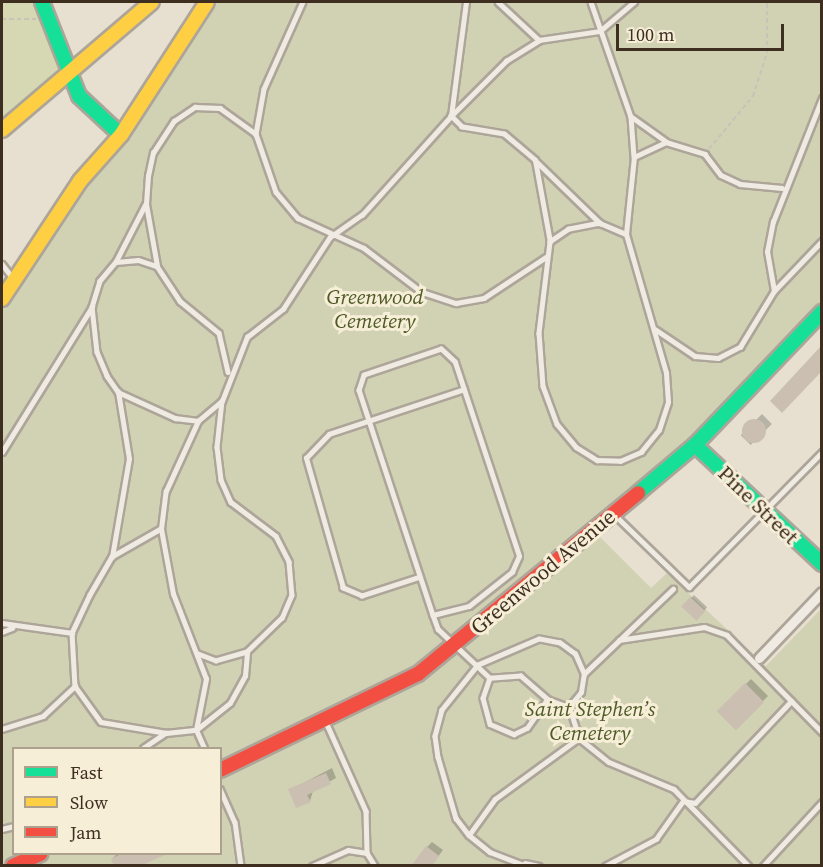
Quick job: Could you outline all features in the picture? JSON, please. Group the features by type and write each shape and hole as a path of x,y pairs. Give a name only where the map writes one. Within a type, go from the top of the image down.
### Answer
{"main road":[{"path":"44,2 69,76 79,96 121,135"},
{"path":"2,130 69,76 152,2"},
{"path":"2,299 80,181 121,135 207,2"},
{"name":"Greenwood Avenue","path":"222,769 388,693 455,644 695,445 822,312"},
{"name":"Pine Street","path":"695,445 822,564"},
{"path":"14,866 38,855"}],"street":[{"path":"759,658 822,592"}],"lane":[{"path":"303,2 264,89 256,134 276,192 298,218 330,237 364,248 422,292 456,303 483,298 546,257"},
{"path":"452,117 466,2"},
{"path":"498,2 539,40"},
{"path":"535,160 550,243 546,257 539,333 543,386 557,424 576,447 597,460 620,461 641,452 659,430 668,402 654,328 626,234 634,156 631,117 591,2"},
{"path":"198,654 216,661 247,652 282,618 292,595 289,562 276,536 231,502 221,480 217,447 222,400 228,373 247,337 283,309 330,237 362,215 506,61 539,40 600,31 634,2"},
{"path":"774,291 767,252 782,188 822,98"},
{"path":"228,373 219,333 180,301 157,266 146,204 153,153 174,121 195,107 220,108 256,134"},
{"path":"452,117 462,127 504,134 535,160 600,224 626,234"},
{"path":"631,117 666,142 705,154 721,175 740,184 782,188"},
{"path":"634,156 666,142"},
{"path":"2,452 92,308 100,280 116,262 146,204"},
{"path":"550,243 569,229 600,224"},
{"path":"654,328 695,356 718,358 740,347 753,332 774,291 822,241"},
{"path":"116,262 157,266"},
{"path":"2,264 15,280"},
{"path":"92,308 97,352 118,392 129,459 112,557 72,633 75,686 101,722 166,733 196,730 230,702 245,676 247,652"},
{"path":"433,615 469,606 512,572 519,556 455,362 441,348 364,375 358,390 433,615 455,644 490,678"},
{"path":"420,577 362,596 343,588 306,458 329,434 464,389"},
{"path":"118,392 175,418 198,421"},
{"path":"204,747 196,730 206,679 198,654 182,628 161,529 166,491 198,421 222,400"},
{"path":"614,514 688,587 822,452"},
{"path":"112,557 161,529"},
{"path":"584,674 673,588"},
{"path":"2,623 12,628 72,633"},
{"path":"619,640 704,627 727,635 822,732"},
{"path":"2,632 12,628"},
{"path":"539,866 490,852 469,835 456,818 435,736 442,710 478,665 511,646 539,639 560,643 575,654 584,674 581,692 569,707"},
{"path":"490,678 521,676 547,699 569,707"},
{"path":"490,678 484,712 501,732 526,728 547,699"},
{"path":"2,729 43,716 75,686"},
{"path":"683,801 694,803 791,701"},
{"path":"569,707 579,738 609,762 674,789 683,801 749,866"},
{"path":"326,722 366,811 366,853 375,866"},
{"path":"145,747 166,733"},
{"path":"469,835 495,798 579,738"},
{"path":"222,793 235,822 241,866"},
{"path":"605,866 656,839 683,801"},
{"path":"763,866 822,802"},
{"path":"312,866 348,850 366,853"}],"path":[{"path":"705,154 753,96 767,53 767,2"},
{"path":"2,19 49,19"}],"green space":[{"path":"2,2 42,2 69,76 2,130"},
{"name":"Greenwood Cemetery","path":"207,2 821,2 821,312 695,445 593,530 651,588 667,573 766,666 821,609 821,865 2,866 2,299"}],"building":[{"path":"822,345 822,371 782,413 770,401"},
{"path":"754,419 763,422 766,431 763,440 754,443 745,440 742,431 745,422"},
{"path":"690,597 705,611 696,621 681,607"},
{"path":"745,683 764,702 736,730 717,711"},
{"path":"326,773 331,784 307,795 311,802 296,808 288,789"},
{"path":"426,846 439,856 432,866 411,866"},
{"path":"119,855 165,855 140,866 114,866 111,859"}],"traffic: fast":[{"path":"42,2 79,96 121,135"},
{"path":"638,493 695,445 822,312"},
{"path":"695,445 822,564"}],"traffic: slow":[{"path":"2,130 152,2"},
{"path":"2,299 80,181 121,135 207,2"}],"traffic: jam":[{"path":"222,769 418,674 638,493"},
{"path":"13,866 38,855"}],"park label":[{"name":"Saint Stephen’s Cemetery","path":"590,721"}]}
